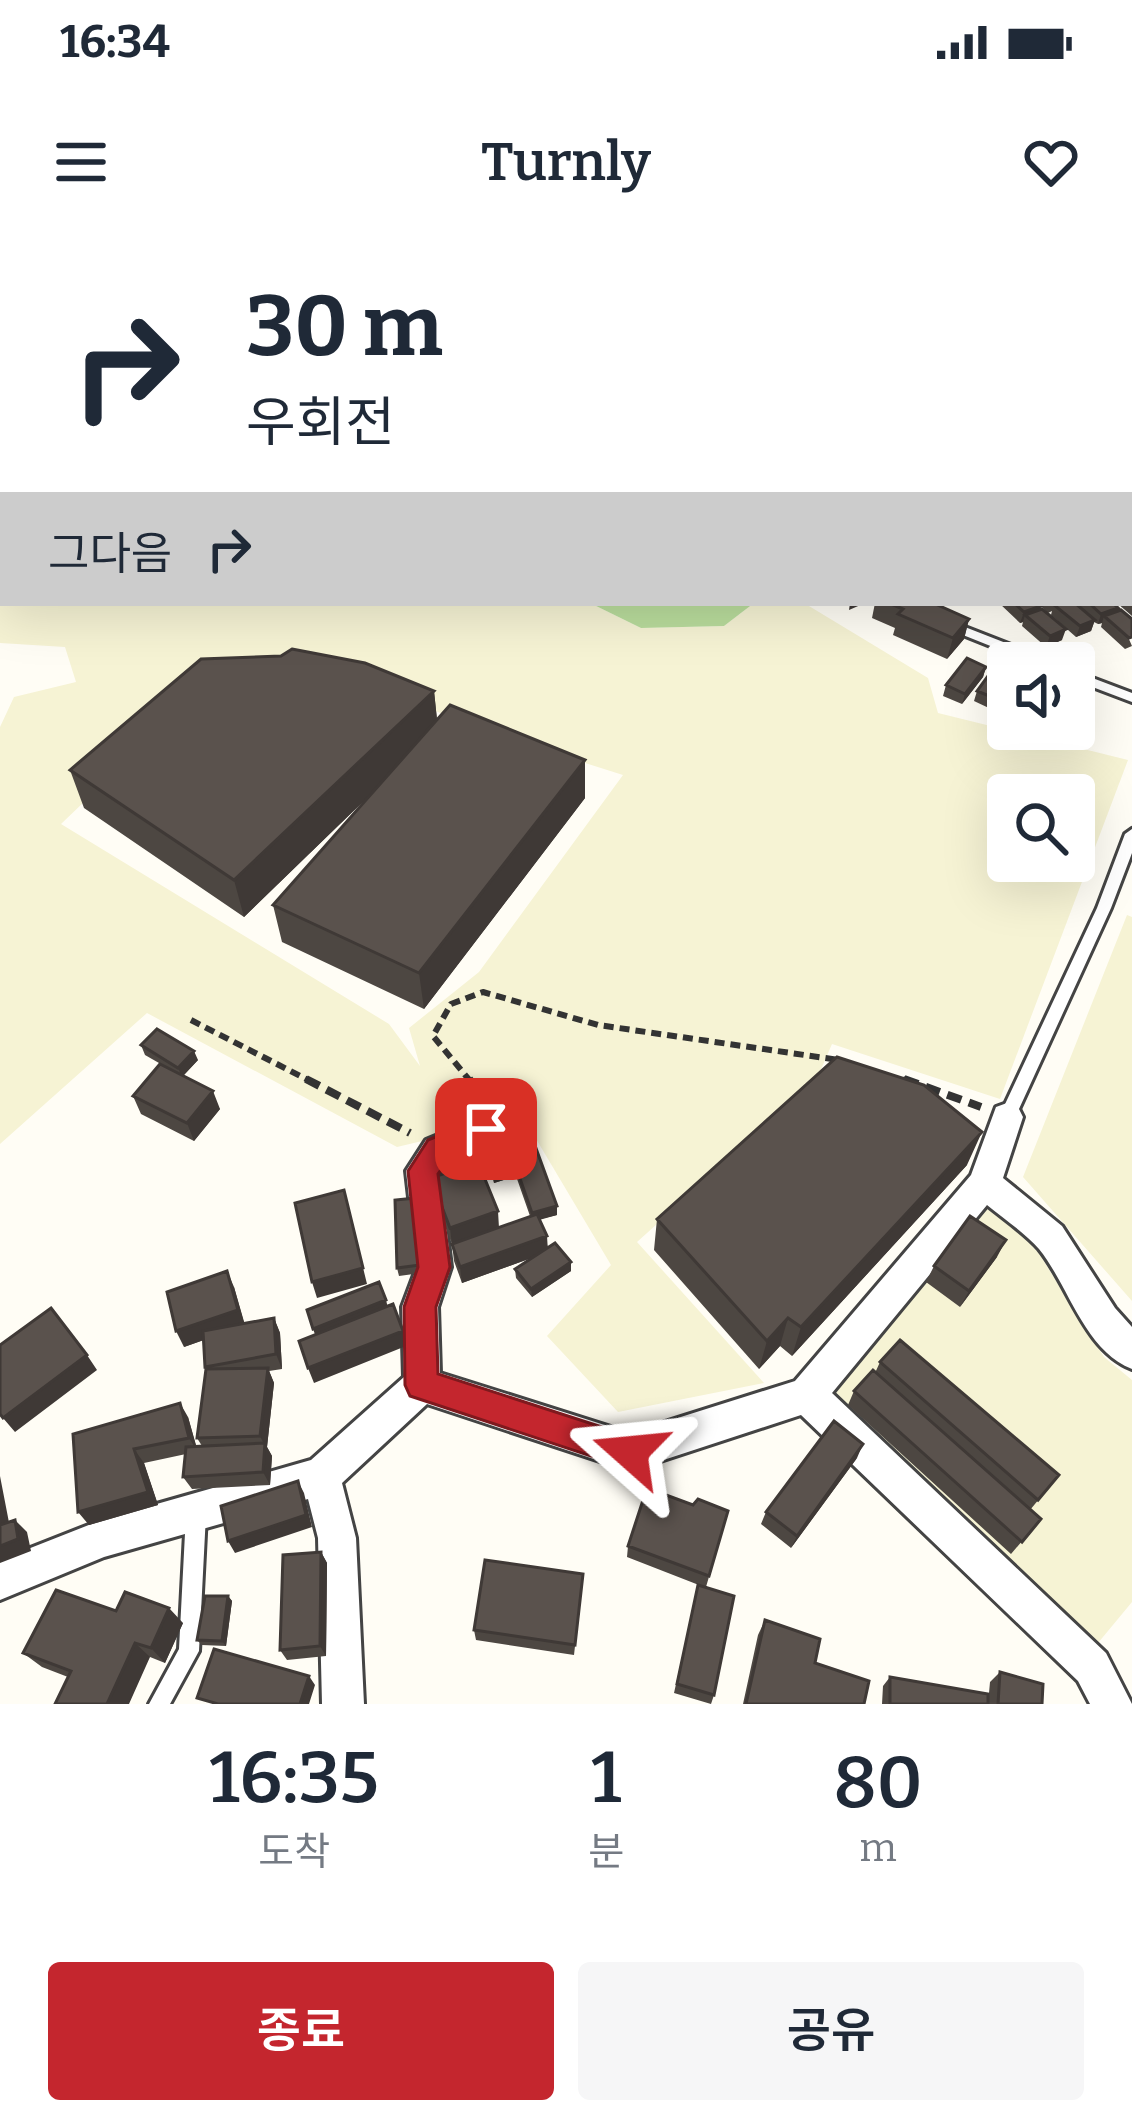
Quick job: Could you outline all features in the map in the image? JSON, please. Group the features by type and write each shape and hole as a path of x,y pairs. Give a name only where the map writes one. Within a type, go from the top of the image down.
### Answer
{"street":[{"path":"422,1385 630,1452 807,1394 985,1183 1006,1117"},
{"path":"0,1580 104,1538 321,1477 422,1385 420,1307 434,1267 423,1171 438,1150 486,1129"},
{"path":"985,1183 1050,1237 1102,1320 1132,1352"},
{"path":"807,1394 1092,1666 1112,1704"},
{"path":"321,1477 338,1538 343,1704"}],"lane":[{"path":"927,616 992,642"},
{"path":"1095,683 1132,698"},
{"path":"1006,1117 1104,908 1132,835"},
{"path":"159,1704 189,1651 196,1511"}],"path":[{"path":"486,1129 487,1101 433,1036 452,1004 483,992 598,1025 859,1066"},
{"path":"191,1020 405,1127 431,1160"},
{"path":"902,1078 1006,1117"}],"shaded area":[{"path":"0,606 596,606 641,628 724,626 750,606 809,606 928,678 938,713 987,725 987,750 1088,750 1128,760 1095,847 1095,774 987,774 987,882 1082,882 1000,1099 832,1044 816,1081 637,1242 764,1383 618,1412 547,1336 611,1265 523,1117 397,1147 147,1013 0,1144 0,727 14,697 76,682 65,647 0,643","holes":["336,670 484,731 623,775 479,972 409,1028 420,1066 389,1024 61,824 203,688"]},
{"path":"1127,915 1132,917 1132,1301 1023,1177"},
{"path":"988,1201 1038,1252 1104,1357 1132,1380 1132,1602 1098,1643 830,1396"}],"green space":[{"path":"596,606 750,606 724,626 641,628"}],"building":[{"path":"896,606 940,606 969,619 953,638 898,614 903,609"},
{"path":"1055,606 1079,606 1095,620 1080,626"},
{"path":"1092,606 1118,608 1101,614"},
{"path":"1042,609 1066,629 1050,636 1025,615"},
{"path":"1121,610 1132,619 1132,637 1104,616"},
{"path":"292,649 365,663 434,691 234,880 70,770 201,659 281,656"},
{"path":"967,658 986,667 965,694 946,685"},
{"path":"450,705 585,760 419,973 273,905"},
{"path":"157,1029 194,1051 178,1068 141,1045"},
{"path":"837,1057 924,1085 982,1132 801,1327 788,1318 767,1341 657,1219"},
{"path":"160,1064 213,1091 187,1123 133,1096"},
{"path":"529,1129 557,1206 532,1213 516,1167 493,1174 483,1141"},
{"path":"471,1145 477,1161 441,1173 435,1157"},
{"path":"478,1162 498,1211 450,1228 431,1178"},
{"path":"344,1190 363,1268 312,1282 295,1203"},
{"path":"416,1198 420,1265 397,1268 395,1200"},
{"path":"537,1214 547,1236 460,1267 452,1244"},
{"path":"970,1216 1006,1240 969,1291 934,1266"},
{"path":"555,1243 571,1262 531,1289 515,1269"},
{"path":"227,1271 238,1310 176,1331 167,1292"},
{"path":"379,1282 386,1300 313,1329 307,1310"},
{"path":"393,1304 403,1331 308,1368 299,1341"},
{"path":"51,1308 87,1355 3,1418 0,1345"},
{"path":"274,1318 276,1354 205,1367 203,1331"},
{"path":"900,1340 1059,1475 1038,1500 880,1362"},
{"path":"268,1368 260,1436 197,1438 206,1369"},
{"path":"873,1370 1041,1519 1022,1542 854,1391"},
{"path":"180,1403 189,1438 134,1449 148,1492 78,1512 73,1434"},
{"path":"834,1421 863,1444 797,1536 766,1512"},
{"path":"265,1443 263,1472 183,1477 186,1447"},
{"path":"298,1481 306,1515 228,1541 221,1506"},
{"path":"647,1488 693,1505 698,1499 728,1511 709,1576 628,1546"},
{"path":"15,1520 18,1539 0,1546 0,1525"},
{"path":"321,1552 320,1646 280,1650 283,1555"},
{"path":"485,1560 583,1574 575,1645 474,1630"},
{"path":"698,1585 734,1596 714,1695 677,1684"},
{"path":"56,1590 116,1611 125,1592 169,1608 151,1648 135,1643 107,1704 55,1704 71,1671 23,1653"},
{"path":"205,1596 228,1596 222,1641 197,1640"},
{"path":"765,1620 820,1639 815,1663 869,1681 864,1704 746,1704"},
{"path":"214,1649 309,1676 300,1704 218,1704 197,1698"},
{"path":"1000,1672 1043,1684 1042,1704 998,1704"},
{"path":"890,1677 988,1694 988,1704 890,1704"}],"route":[{"path":"486,1129 438,1150 423,1171 434,1267 420,1307 422,1385 630,1452"}]}
